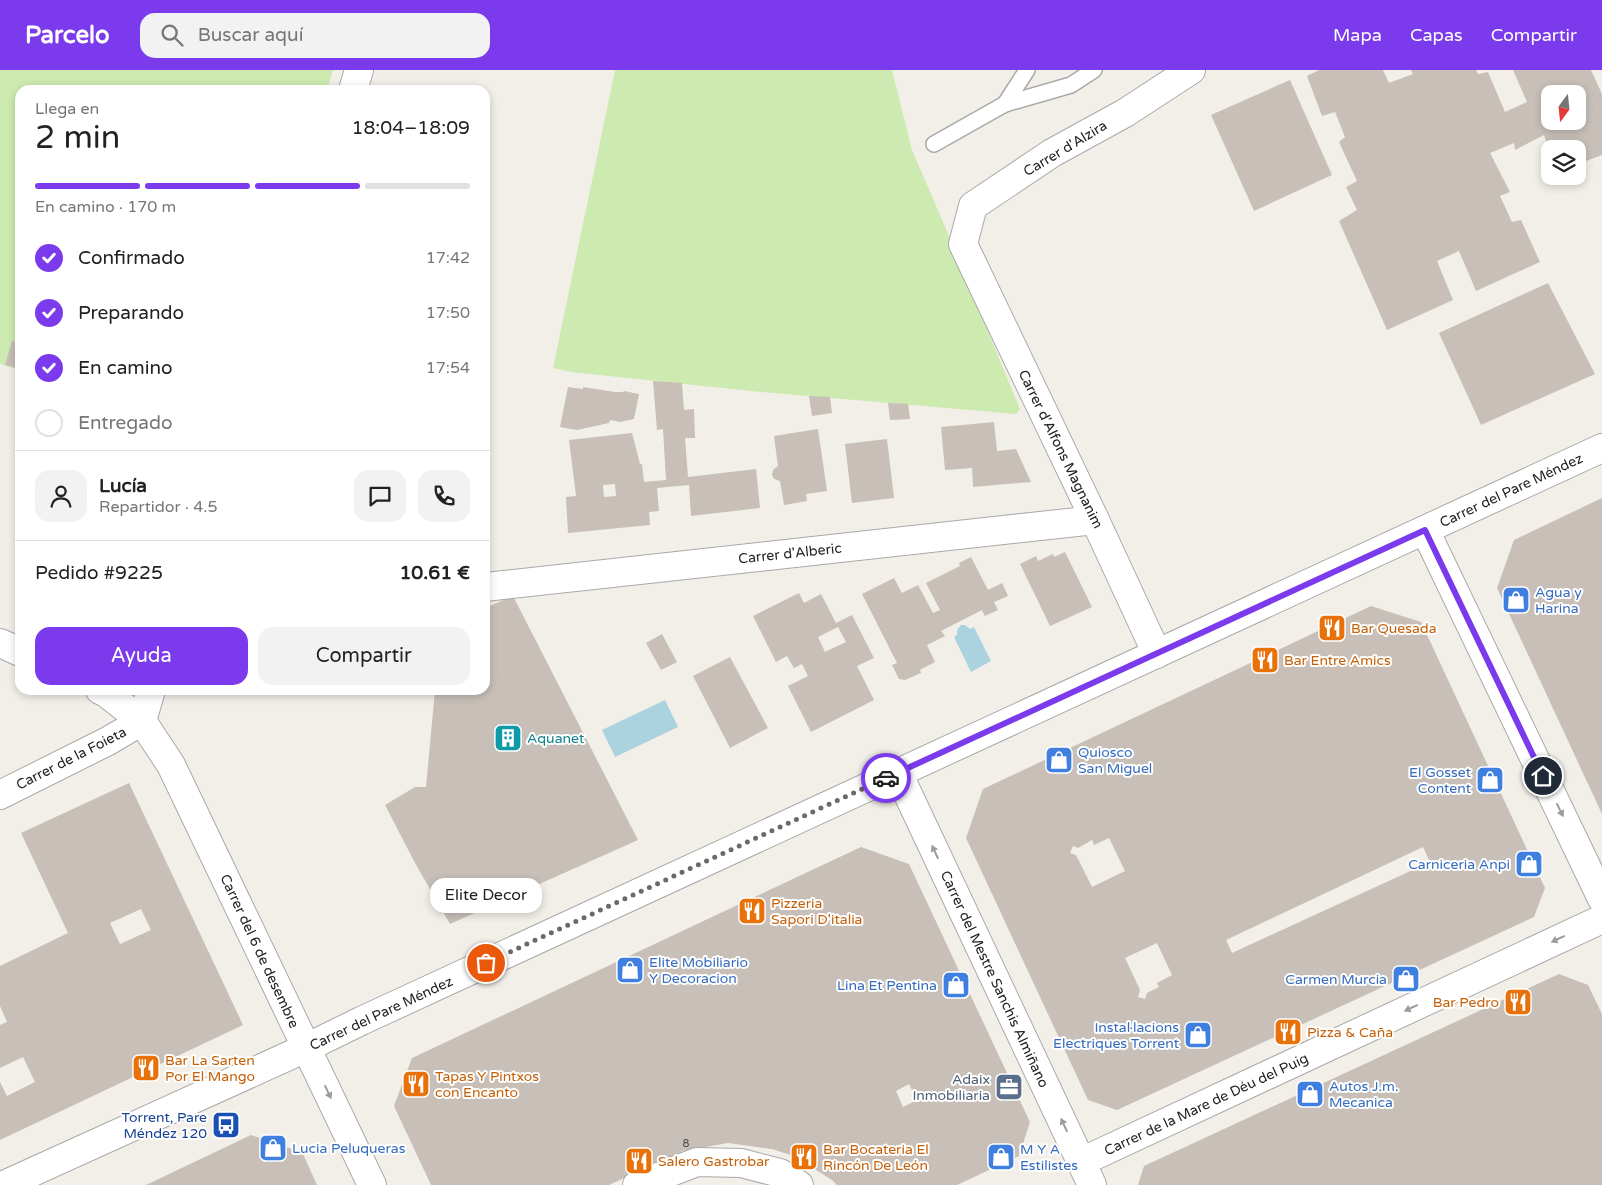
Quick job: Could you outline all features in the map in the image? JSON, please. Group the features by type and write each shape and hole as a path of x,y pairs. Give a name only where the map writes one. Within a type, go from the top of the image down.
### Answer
{"street":[{"path":"354,85 359,70"},
{"name":"Carrer d'Alzira","path":"963,244 973,206 1052,153 1125,113 1190,70"},
{"name":"Carrer d'Alfons Magnanim","path":"963,244 1157,654"},
{"name":"Carrer del Pare Méndez","path":"4,1185 306,1048 1602,448"},
{"name":"Carrer d'Alberic","path":"490,586 1095,520"},
{"path":"1425,530 1602,899"},
{"path":"0,643 15,650"},
{"name":"Carrer del 6 de desembre","path":"109,695 142,721 171,765 306,1048 355,1145 372,1185"},
{"path":"142,721 150,695"},
{"name":"Carrer de la Foieta","path":"0,795 108,741 142,721"},
{"name":"Carrer del Mestre Sanchis Almiñano","path":"898,773 1087,1173"},
{"name":"Carrer de la Mare de Déu del Puig","path":"1087,1173 1602,919"},
{"path":"638,1185 696,1162 741,1163 780,1173 799,1185"}],"lane":[{"path":"1005,104 1027,70"},
{"path":"934,144 1005,104 1071,85 1094,70"}],"green space":[{"path":"0,70 333,70 328,85 15,85 15,368 0,364"},
{"path":"615,70 892,70 912,150 1020,409 1016,414 751,391 571,372 553,368"}],"water":[{"path":"961,625 965,625 970,629 974,627 991,661 971,672 954,637 957,635 957,630"},
{"path":"665,700 678,727 615,757 602,730"}],"building":[{"path":"1319,70 1383,70 1389,83 1413,74 1411,70 1476,70 1478,74 1488,72 1505,112 1527,102 1513,70 1591,70 1602,94 1602,155 1586,161 1586,140 1546,140 1544,135 1515,150 1514,143 1490,153 1510,192 1500,196 1512,222 1521,220 1540,262 1476,291 1459,251 1437,261 1453,300 1387,330 1339,221 1357,210 1346,187 1357,181 1339,142 1345,137 1335,112 1322,116 1307,76"},
{"path":"1290,80 1332,175 1254,211 1211,115"},
{"path":"1548,283 1595,374 1481,425 1439,333"},
{"path":"12,341 15,342 15,368 5,365"},
{"path":"653,381 682,383 684,410 694,409 695,438 685,438 688,477 756,469 760,508 691,516 689,485 657,488 659,511 649,512 650,525 568,533 566,497 576,496 569,440 632,433 640,464 642,464 644,482 666,480 663,429 657,430","holes":["615,484 616,496 604,497 603,485"]},
{"path":"568,387 583,389 583,387 615,392 624,391 639,394 634,419 620,422 610,420 609,423 577,430 560,427"},
{"path":"809,396 830,397 832,413 812,416"},
{"path":"888,403 908,404 910,419 890,420"},
{"path":"994,422 997,451 1016,449 1031,482 973,487 972,468 945,470 941,427"},
{"path":"818,429 827,491 806,494 807,501 784,505 780,481 774,479 772,475 773,470 778,466 774,436"},
{"path":"887,439 894,498 852,503 845,444"},
{"path":"1602,498 1602,814 1497,588 1514,540"},
{"path":"1065,552 1092,607 1050,626 1020,564 1036,556 1038,561 1053,554 1054,557"},
{"path":"971,557 988,590 1002,583 1008,596 994,602 998,610 985,616 982,610 941,631 945,636 927,645 935,662 920,670 921,673 905,680 899,679 892,665 897,663 862,594 894,578 902,593 918,585 933,613 940,610 926,583 960,566 959,563"},
{"path":"799,593 804,603 821,594 836,623 852,615 874,658 857,666 874,700 811,732 788,686 808,676 802,664 794,668 787,656 776,662 753,616","holes":["838,627 846,642 825,652 818,637"]},
{"name":"Aquanet","path":"513,596 638,840 450,924 385,805 415,787 426,787 435,695 490,695 490,606"},
{"path":"1371,606 1421,622 1545,888 1534,917 1117,1110 1088,1100 966,838 983,789","holes":["1109,838 1125,871 1092,887 1076,855 1070,853 1073,846 1078,848 1092,840 1094,845","1423,847 1430,862 1232,953 1226,940","1157,943 1172,975 1157,983 1159,987 1147,993 1145,999 1138,997 1140,990 1125,958"]},
{"path":"662,634 677,662 661,670 646,643"},
{"path":"730,657 768,728 730,748 693,676"},
{"path":"129,783 243,1025 0,1140 0,1082 7,1096 35,1082 23,1057 0,1068 0,1025 7,1022 0,1006 0,966 68,933 21,833","holes":["141,909 151,930 120,944 110,923"]},
{"path":"861,847 909,864 1030,1122 1019,1156 957,1185 837,1185 794,1156 772,1149 728,1143 683,1151 609,1185 431,1185 394,1106 412,1058","holes":["909,1084 917,1100 903,1107 896,1091"]},
{"path":"1559,974 1588,985 1602,1014 1602,1185 1138,1185 1144,1166"},
{"path":"251,1135 301,1152 317,1185 146,1185"}],"way so far":[{"path":"486,963 886,778"}],"place":[{"name":"Agua y Harina","path":"1516,600"},
{"name":"Bar Quesada","path":"1332,628"},
{"name":"Bar Entre Amics","path":"1265,660"},
{"name":"Aquanet","path":"508,738"},
{"name":"Quiosco San Miguel","path":"1059,760"},
{"name":"El Gosset Content","path":"1490,780"},
{"name":"Carniceria Anpi","path":"1529,864"},
{"name":"Pizzeria Sapori D'italia","path":"752,911"},
{"name":"Elite Decor","path":"486,963"},
{"name":"Elite Mobiliario Y Decoracion","path":"630,970"},
{"name":"Carmen Murcia","path":"1406,979"},
{"name":"Lina Et Pentina","path":"956,985"},
{"name":"Bar Pedro","path":"1518,1002"},
{"name":"Pizza & Caña","path":"1288,1032"},
{"name":"Instal·lacions Electriques Torrent","path":"1198,1035"},
{"name":"Bar La Sarten Por El Mango","path":"146,1068"},
{"name":"Tapas Y Pintxos con Encanto","path":"416,1084"},
{"name":"Adaix Inmobiliaria","path":"1009,1087"},
{"name":"Autos J.m. Mecanica","path":"1310,1094"},
{"name":"Torrent, Pare Méndez 120","path":"226,1125"},
{"name":"Lucia Peluqueras","path":"273,1148"},
{"name":"Bar Bocateria El Rincón De León","path":"804,1157"},
{"name":"M Y A Estilistes","path":"1001,1157"},
{"name":"Salero Gastrobar","path":"639,1161"}],"route":[{"path":"886,778 1425,530 1543,776"}]}
